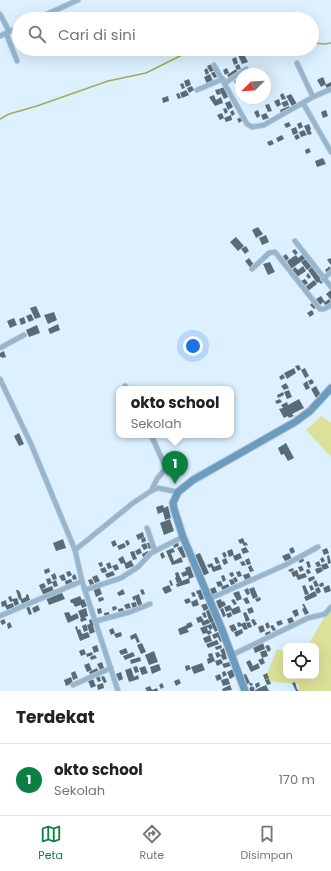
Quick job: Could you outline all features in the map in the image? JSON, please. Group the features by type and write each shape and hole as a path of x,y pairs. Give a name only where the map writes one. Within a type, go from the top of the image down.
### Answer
{"main road":[{"path":"245,691 232,655 183,537 173,503 176,495 193,480 310,412 331,388"}],"street":[{"path":"51,12 78,0"},
{"path":"0,14 12,45"},
{"path":"0,36 12,30"},
{"path":"15,56 17,61"},
{"path":"297,63 313,97"},
{"path":"214,65 247,124 252,127 264,125 313,97 331,89"},
{"path":"197,90 224,81 235,75"},
{"path":"303,103 331,152"},
{"path":"295,241 323,279 331,287"},
{"path":"252,269 269,253 275,252 320,309 324,309 331,305"},
{"path":"323,279 331,272"},
{"path":"0,348 24,335"},
{"path":"0,379 31,444 75,550 82,581 118,691"},
{"path":"151,491 157,479 166,468 152,438"},
{"path":"75,550 133,503 151,491 158,488 166,489 176,495"},
{"path":"147,528 155,551"},
{"path":"85,590 121,578 138,567 155,551 183,537"},
{"path":"209,599 285,565 318,546"},
{"path":"0,616 82,581"},
{"path":"96,621 136,610 150,604"},
{"path":"232,655 308,618 325,614 331,607"},
{"path":"73,685 111,668"}],"green space":[{"path":"321,416 331,423 331,457 306,430"},
{"path":"331,611 331,691 299,691 298,684 264,681 277,649 283,650 283,679 319,679 319,643 310,643 327,612"}],"building":[{"path":"238,56 245,56 248,62 242,64"},
{"path":"236,57 238,63 234,65 232,59"},
{"path":"212,64 215,70 210,72 207,66"},
{"path":"239,64 241,68 236,68 235,66"},
{"path":"207,68 209,73 206,75 204,70"},
{"path":"227,68 229,73 225,75 223,70"},
{"path":"235,70 235,75 230,79 227,75"},
{"path":"215,71 217,77 214,78 211,73"},
{"path":"210,74 213,81 207,84 204,77"},
{"path":"323,77 326,84 321,87 317,80"},
{"path":"189,79 191,85 186,87 184,81"},
{"path":"331,82 331,87 327,89 325,85"},
{"path":"183,83 185,88 182,89 180,84"},
{"path":"192,86 194,90 189,93 187,88"},
{"path":"224,87 228,97 224,99 219,89"},
{"path":"219,89 221,94 217,95 215,90"},
{"path":"186,90 189,95 182,98 180,93"},
{"path":"179,93 181,98 178,99 176,94"},
{"path":"283,93 286,99 282,100 280,95"},
{"path":"291,94 297,104 292,106 286,96"},
{"path":"214,95 216,100 221,97 223,103 215,106 209,97"},
{"path":"168,96 169,101 163,103 162,98"},
{"path":"279,99 281,105 277,107 274,101"},
{"path":"287,100 289,105 284,107 281,103"},
{"path":"230,101 233,107 228,110 225,103"},
{"path":"269,104 272,111 268,112 265,105"},
{"path":"289,106 290,109 281,113 280,110"},
{"path":"226,108 228,112 225,114 223,109"},
{"path":"233,110 235,114 232,116 230,112"},
{"path":"258,110 260,116 257,118 254,112"},
{"path":"326,110 328,116 323,118 321,112"},
{"path":"222,113 224,118 220,120 217,115"},
{"path":"266,113 269,118 263,120 261,115"},
{"path":"231,115 232,120 226,122 224,118"},
{"path":"241,117 242,121 239,123 237,119"},
{"path":"289,122 291,126 286,128 284,124"},
{"path":"301,122 303,127 299,129 297,124"},
{"path":"309,124 312,134 308,135 304,126"},
{"path":"296,127 298,133 293,135 291,129"},
{"path":"304,130 307,135 301,137 299,132"},
{"path":"298,134 300,138 296,140 294,136"},
{"path":"282,135 284,139 278,142 276,138"},
{"path":"272,140 274,144 269,146 267,142"},
{"path":"309,148 311,152 306,154 305,150"},
{"path":"323,158 326,164 317,167 315,161"},
{"path":"258,227 263,234 256,238 252,230"},
{"path":"266,235 269,242 262,245 259,238"},
{"path":"236,237 244,246 238,251 230,242"},
{"path":"246,246 249,251 245,254 241,249"},
{"path":"295,249 298,253 295,255 292,251"},
{"path":"286,254 289,258 286,261 283,256"},
{"path":"303,254 306,258 291,269 287,261 296,255 298,258"},
{"path":"249,258 255,266 251,269 245,261"},
{"path":"330,258 331,259 331,265 327,260"},
{"path":"306,259 312,266 307,270 301,262"},
{"path":"270,262 275,272 268,275 263,264"},
{"path":"303,266 306,271 297,277 292,270 295,267 298,270"},
{"path":"330,266 331,271 327,273 325,270"},
{"path":"312,267 323,282 321,284 319,282 317,283 308,270"},
{"path":"308,273 311,277 309,279 306,276"},
{"path":"305,279 308,283 304,286 301,281"},
{"path":"314,280 317,284 308,291 305,287"},
{"path":"331,290 331,300 326,294"},
{"path":"321,296 325,302 329,299 331,302 326,306 323,302 320,305 316,299"},
{"path":"313,302 317,307 314,309 310,305"},
{"path":"36,306 41,317 35,319 30,308"},
{"path":"312,310 314,314 310,317 307,313"},
{"path":"54,312 57,320 48,324 44,315"},
{"path":"31,314 34,320 29,322 26,316"},
{"path":"24,317 26,323 21,325 19,319"},
{"path":"14,318 17,325 10,328 7,321"},
{"path":"58,324 60,330 50,334 48,329"},
{"path":"37,325 40,333 29,337 26,330"},
{"path":"4,351 6,357 2,358 0,357 0,353"},
{"path":"299,365 301,369 298,371 295,366"},
{"path":"294,368 296,373 287,379 284,373"},
{"path":"305,368 309,376 305,378 301,370"},
{"path":"283,374 285,378 281,380 279,377"},
{"path":"312,379 314,383 310,385 308,381"},
{"path":"307,381 310,388 306,390 303,384"},
{"path":"286,383 289,388 284,390 281,386"},
{"path":"316,386 321,395 316,398 311,389"},
{"path":"289,390 292,397 287,399 284,392"},
{"path":"283,392 284,395 278,398 277,395"},
{"path":"280,399 282,402 277,404 275,401"},
{"path":"299,399 304,408 292,414 294,416 284,418 279,409 283,408 281,405 287,402 288,405"},
{"path":"19,433 24,444 19,446 14,436"},
{"path":"286,443 294,458 288,461 284,454 281,455 278,448"},
{"path":"163,505 164,508 168,506 171,518 165,520 163,512 158,514 156,507"},
{"path":"170,519 174,531 164,535 160,523"},
{"path":"143,532 144,537 138,540 136,535"},
{"path":"145,537 146,541 142,543 141,539"},
{"path":"243,538 245,543 246,542 248,545 244,546 242,543 240,544 238,540"},
{"path":"63,539 66,548 56,551 53,543"},
{"path":"115,540 117,545 113,547 111,542"},
{"path":"128,540 130,544 127,546 125,541"},
{"path":"151,542 154,547 149,549 147,543"},
{"path":"178,542 179,546 174,548 173,544"},
{"path":"124,543 126,547 119,550 117,546"},
{"path":"146,543 148,548 144,550 141,545"},
{"path":"182,546 186,557 183,558 177,548"},
{"path":"246,547 249,552 243,554 241,549"},
{"path":"293,547 295,552 291,554 289,549"},
{"path":"140,548 142,553 137,555 135,551"},
{"path":"173,548 175,552 171,553 174,561 181,557 183,562 172,565 166,551"},
{"path":"327,548 329,553 324,555 322,550"},
{"path":"232,549 234,555 229,557 227,551"},
{"path":"134,551 137,559 133,560 130,552"},
{"path":"148,551 150,554 143,557 142,554"},
{"path":"163,552 165,557 162,559 160,554"},
{"path":"225,552 227,556 224,558 222,553"},
{"path":"200,553 209,573 203,576 195,555"},
{"path":"240,553 242,558 235,561 233,556"},
{"path":"289,553 292,559 285,561 282,556"},
{"path":"329,555 331,563 328,564 327,556"},
{"path":"123,556 126,563 131,560 134,566 126,569 124,563 121,564 118,559"},
{"path":"217,557 220,563 216,564 214,558"},
{"path":"323,557 325,561 322,563 320,559"},
{"path":"226,558 228,563 224,565 222,560"},
{"path":"249,558 251,564 247,565 245,560"},
{"path":"303,558 304,561 300,563 298,560"},
{"path":"244,561 246,565 242,566 240,562"},
{"path":"309,561 311,567 308,568 306,562"},
{"path":"319,561 321,566 317,567 315,563"},
{"path":"102,562 103,566 100,567 98,563"},
{"path":"110,562 112,568 108,569 106,564"},
{"path":"212,563 214,567 220,564 222,569 213,572 211,567 209,568 207,565"},
{"path":"327,563 329,568 323,570 321,565"},
{"path":"117,564 119,569 115,571 112,566"},
{"path":"251,565 254,571 250,572 248,567"},
{"path":"190,566 194,577 189,579 188,575 183,577 181,573 186,571 185,568"},
{"path":"302,566 304,570 300,572 298,567"},
{"path":"105,567 107,572 102,573 100,569"},
{"path":"321,567 323,571 317,574 315,569"},
{"path":"49,568 50,572 45,574 44,570"},
{"path":"293,568 294,570 290,572 288,570"},
{"path":"309,569 311,573 307,574 306,570"},
{"path":"297,570 299,575 305,573 307,577 298,580 296,576 293,577 291,572"},
{"path":"70,571 72,575 68,577 66,572"},
{"path":"113,571 115,575 107,578 105,574"},
{"path":"240,571 242,576 238,577 236,572"},
{"path":"178,572 182,581 189,578 190,583 177,587 176,584 181,582 177,583 175,578 175,573"},
{"path":"233,572 234,576 231,577 229,573"},
{"path":"55,573 57,579 53,580 51,575"},
{"path":"249,573 251,578 245,580 243,575"},
{"path":"64,574 66,580 62,581 59,576"},
{"path":"75,574 77,579 73,580 72,576"},
{"path":"97,575 100,581 95,583 92,577"},
{"path":"224,575 226,580 223,582 221,576"},
{"path":"314,576 315,579 309,582 308,578"},
{"path":"236,577 238,581 235,583 233,578"},
{"path":"50,578 52,583 48,585 46,579"},
{"path":"71,579 73,583 66,586 65,581"},
{"path":"92,579 94,584 90,585 88,580"},
{"path":"233,579 235,584 231,585 229,580"},
{"path":"56,580 58,586 54,587 52,582"},
{"path":"171,580 173,585 171,586 169,581"},
{"path":"316,580 319,586 315,587 313,582"},
{"path":"221,581 223,586 218,587 216,582"},
{"path":"323,582 324,586 320,587 319,584"},
{"path":"44,583 46,587 41,590 39,585"},
{"path":"228,584 230,588 223,591 221,587"},
{"path":"169,585 172,591 165,594 162,588"},
{"path":"305,585 309,594 305,595 302,586"},
{"path":"312,585 314,589 311,591 309,586"},
{"path":"329,585 331,591 325,593 323,588"},
{"path":"52,586 54,592 44,596 41,590"},
{"path":"99,586 102,594 96,597 93,588"},
{"path":"215,587 218,595 213,597 210,589"},
{"path":"254,587 258,597 253,599 249,589"},
{"path":"319,587 321,592 317,594 315,589"},
{"path":"248,588 250,594 247,595 244,590"},
{"path":"123,589 125,594 119,596 117,593"},
{"path":"143,589 145,594 142,595 140,590"},
{"path":"202,589 204,599 200,600 199,594 197,594 196,591"},
{"path":"16,590 20,592 22,599 28,594 30,600 22,604"},
{"path":"61,591 65,599 49,605 46,598"},
{"path":"239,591 242,599 237,601 233,593"},
{"path":"315,591 317,596 306,601 304,597"},
{"path":"194,592 196,596 193,597 191,593"},
{"path":"139,594 143,607 139,608 135,598 134,601 132,597"},
{"path":"11,596 12,599 17,598 19,604 15,606 13,601 10,602 8,597"},
{"path":"80,596 82,600 84,599 87,606 82,608 81,605 75,607 73,603 71,603 70,600"},
{"path":"103,597 104,600 99,602 98,598"},
{"path":"247,597 250,603 246,604 243,599"},
{"path":"260,597 261,600 257,602 255,599"},
{"path":"189,598 191,602 186,604 184,600"},
{"path":"197,599 199,605 193,607 191,602"},
{"path":"221,599 226,605 219,609 216,601"},
{"path":"234,599 237,604 234,605 231,600"},
{"path":"6,600 7,605 13,603 14,607 7,610 5,606 2,607 1,602"},
{"path":"136,602 137,607 133,609 131,603"},
{"path":"129,603 131,608 126,609 124,605"},
{"path":"208,603 210,608 204,611 201,605"},
{"path":"302,604 304,604 309,613 305,615 302,609 304,608"},
{"path":"38,605 40,610 34,613 32,608"},
{"path":"230,605 232,609 239,606 241,612 233,615 231,610 226,612 224,607"},
{"path":"29,606 32,614 29,615 26,607"},
{"path":"116,606 117,609 113,611 112,607"},
{"path":"252,607 254,612 249,614 247,609"},
{"path":"86,608 88,616 85,617 87,620 81,622 78,611"},
{"path":"101,608 102,613 98,614 97,609"},
{"path":"123,608 124,612 119,614 118,609"},
{"path":"223,608 226,616 223,617 220,609"},
{"path":"210,609 215,621 210,623 206,611"},
{"path":"297,609 299,615 295,617 292,611"},
{"path":"69,612 71,616 77,613 79,618 68,623 64,613"},
{"path":"109,612 110,617 105,618 104,613"},
{"path":"205,612 207,617 204,618 202,613"},
{"path":"231,612 232,616 228,618 226,614"},
{"path":"246,612 250,620 246,622 243,613"},
{"path":"201,616 204,621 208,619 210,623 203,626 201,622 198,623 196,618"},
{"path":"292,617 294,622 289,624 287,619"},
{"path":"4,619 6,623 2,625 0,621"},
{"path":"93,619 95,632 90,634 87,625 90,624 89,620"},
{"path":"254,619 257,624 254,626 251,620"},
{"path":"281,620 283,624 278,626 276,622"},
{"path":"216,621 219,630 215,632 211,623"},
{"path":"10,622 12,627 8,629 7,624"},
{"path":"191,622 193,626 187,629 189,632 180,635 178,629"},
{"path":"240,622 241,624 245,622 248,629 244,630 242,626 238,627 237,623"},
{"path":"250,622 252,627 248,628 246,623"},
{"path":"268,622 270,627 267,629 265,624"},
{"path":"86,624 88,630 84,632 82,626"},
{"path":"211,624 213,628 210,630 212,633 208,635 207,633 203,634 200,628"},
{"path":"234,624 237,630 232,632 229,626"},
{"path":"263,625 265,631 260,633 258,627"},
{"path":"273,625 276,630 273,631 270,626"},
{"path":"77,626 78,630 80,629 82,634 88,632 90,637 80,641 75,627"},
{"path":"113,628 115,633 111,635 109,630"},
{"path":"242,629 243,633 236,637 234,632"},
{"path":"220,631 224,640 220,642 218,637 214,639 212,635"},
{"path":"270,631 271,635 266,637 265,633"},
{"path":"121,632 122,636 116,638 114,634"},
{"path":"136,633 140,642 137,643 135,638 131,640 130,636"},
{"path":"210,635 212,641 205,643 203,638"},
{"path":"217,640 219,644 208,648 206,644"},
{"path":"142,643 146,652 141,654 137,645"},
{"path":"263,643 265,649 255,653 253,647"},
{"path":"97,645 99,651 94,653 92,647"},
{"path":"221,645 222,648 216,650 215,647"},
{"path":"269,645 271,650 268,652 265,646"},
{"path":"126,648 128,653 121,655 119,651"},
{"path":"224,648 227,659 223,660 221,656 217,658 215,653 219,652 220,655 222,654 220,650"},
{"path":"84,649 86,654 81,656 79,651"},
{"path":"266,650 268,656 262,658 260,652"},
{"path":"154,651 158,662 149,665 145,655"},
{"path":"92,652 93,655 87,657 86,654"},
{"path":"133,652 135,656 125,660 123,656"},
{"path":"212,653 213,656 209,658 208,654"},
{"path":"95,655 97,658 91,660 90,657"},
{"path":"213,656 215,661 208,664 207,659"},
{"path":"140,657 141,661 131,664 130,660"},
{"path":"263,658 265,663 261,665 258,660"},
{"path":"221,659 223,663 217,666 215,661"},
{"path":"250,660 253,666 258,663 260,668 251,672 246,662"},
{"path":"102,662 104,668 100,670 97,664"},
{"path":"229,662 231,666 224,668 222,664"},
{"path":"89,663 92,670 87,672 84,665"},
{"path":"202,663 205,670 194,674 191,667"},
{"path":"159,664 161,670 152,674 150,667"},
{"path":"189,665 191,669 186,671 185,666"},
{"path":"137,666 139,672 135,673 133,667"},
{"path":"145,666 148,673 142,675 139,668"},
{"path":"97,668 99,673 91,676 89,672"},
{"path":"131,668 134,677 138,675 139,679 129,682 125,670"},
{"path":"233,669 235,676 230,679 227,672"},
{"path":"75,671 78,678 73,680 71,673"},
{"path":"225,671 227,675 223,677 222,672"},
{"path":"121,672 123,679 119,681 116,674"},
{"path":"267,673 269,678 265,680 263,675"},
{"path":"220,674 222,679 217,681 215,676"},
{"path":"246,674 250,683 253,685 250,686 249,683 246,685 242,675"},
{"path":"99,675 101,681 98,682 95,676"},
{"path":"104,676 107,682 104,683 101,677"},
{"path":"71,677 73,683 66,686 64,680"},
{"path":"228,678 230,684 223,686 221,680"},
{"path":"93,679 96,686 91,688 88,681"},
{"path":"179,679 181,683 176,686 174,681"},
{"path":"269,679 271,684 267,685 265,680"},
{"path":"259,682 260,686 256,688 255,684"},
{"path":"295,682 299,691 296,691 292,683"},
{"path":"103,683 104,688 98,690 97,685"},
{"path":"162,683 164,687 161,689 159,685"},
{"path":"230,685 232,690 223,691 222,689"},
{"path":"266,685 269,691 254,691 259,688"},
{"path":"150,686 152,690 157,688 158,691 147,691 145,688"},
{"path":"250,687 254,687 254,691 250,691"}],"waterway":[{"path":"319,44 331,43"},
{"path":"0,119 9,114 37,106 108,81 146,73 180,56"}],"place":[{"name":"okto school","path":"175,484"}]}
